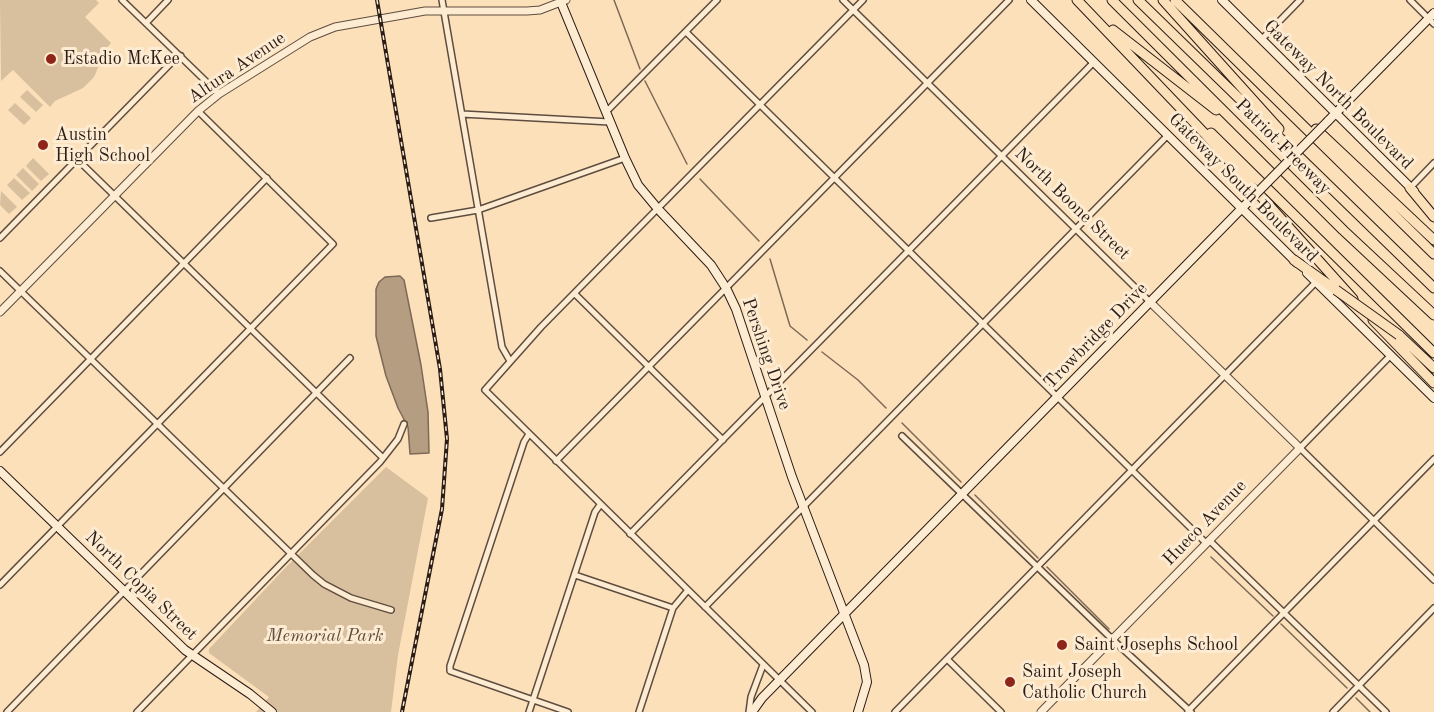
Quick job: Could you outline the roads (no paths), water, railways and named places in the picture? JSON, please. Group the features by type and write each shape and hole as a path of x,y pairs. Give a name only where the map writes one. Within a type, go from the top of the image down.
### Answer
{"highway":[{"path":"1077,0 1206,135 1331,277 1434,382"},
{"name":"Patriot Freeway","path":"1113,0 1343,230 1434,315"},
{"name":"Patriot Freeway","path":"1138,0 1434,288"},
{"path":"1163,0 1272,123 1334,184 1342,199"},
{"path":"1175,0 1434,254"},
{"path":"1090,12 1215,109 1227,114"},
{"path":"1142,67 1236,156 1434,353"},
{"path":"1292,114 1304,118 1434,240"},
{"path":"1410,188 1434,217"},
{"path":"1294,260 1399,335 1434,368"}],"main road":[{"name":"Gateway South Boulevard","path":"1031,0 1434,398"},
{"name":"Gateway North Boulevard","path":"1221,0 1434,210"},
{"name":"Pershing Drive","path":"562,1 610,122 638,185 711,265 736,309 803,507 867,674 866,690 858,712"},
{"name":"Trowbridge Drive","path":"750,712 1335,113 1432,18"},
{"name":"North Copia Street","path":"0,471 192,656 242,688 272,712"}],"street":[{"path":"122,0 219,94"},
{"path":"146,23 168,0"},
{"path":"442,0 502,347 510,361"},
{"path":"606,112 717,0"},
{"name":"North Boone Street","path":"843,0 1434,580"},
{"path":"812,712 484,390 574,294 863,0"},
{"path":"556,461 1009,0"},
{"path":"1262,39 1300,0"},
{"path":"1410,0 1432,18"},
{"name":"Altura Avenue","path":"0,312 198,111 219,94 301,42 323,31 343,25 425,11 527,12 540,10 562,1"},
{"path":"686,32 1132,470 1284,612 1386,712"},
{"path":"0,238 174,59 181,56"},
{"path":"630,534 1094,62"},
{"path":"0,585 333,244 198,111"},
{"path":"462,114 610,122"},
{"path":"705,607 1168,135"},
{"path":"431,218 478,210 625,158"},
{"path":"77,159 382,457"},
{"path":"1410,188 1434,163"},
{"path":"0,452 267,178"},
{"path":"0,271 313,575 331,588 351,598 391,610"},
{"path":"895,712 1316,282"},
{"path":"574,294 723,440"},
{"name":"Hueco Avenue","path":"1041,712 1391,355"},
{"path":"7,712 350,358"},
{"path":"137,712 382,457 398,439 404,424"},
{"path":"529,434 524,442 450,671 568,712"},
{"path":"902,436 1189,711 1434,459"},
{"path":"529,712 595,512 600,504"},
{"path":"575,575 674,608"},
{"path":"639,712 674,608 688,590"},
{"path":"1333,712 1434,608"},
{"path":"947,659 1001,712"},
{"path":"750,712 751,697 764,665"}],"waterway":[{"path":"614,0 640,69"},
{"path":"645,81 687,164"},
{"path":"700,179 759,241"},
{"path":"770,259 790,326 807,340"},
{"path":"822,352 858,380 886,408"},
{"path":"902,423 961,482"},
{"path":"975,495 1038,558"},
{"path":"1211,557 1273,616"},
{"path":"1047,567 1109,629"},
{"path":"1281,624 1347,688"},
{"path":"1356,698 1370,712"}],"railway":[{"path":"377,0 440,369 447,439 442,509 402,712"}],"place":[{"name":"Estadio McKee","path":"51,59"},
{"name":"Austin High School","path":"43,145"},
{"name":"Saint Josephs School","path":"1062,645"},
{"name":"Saint Joseph Catholic Church","path":"1010,682"}],"park label":[{"name":"Memorial Park","path":"325,636"}]}
